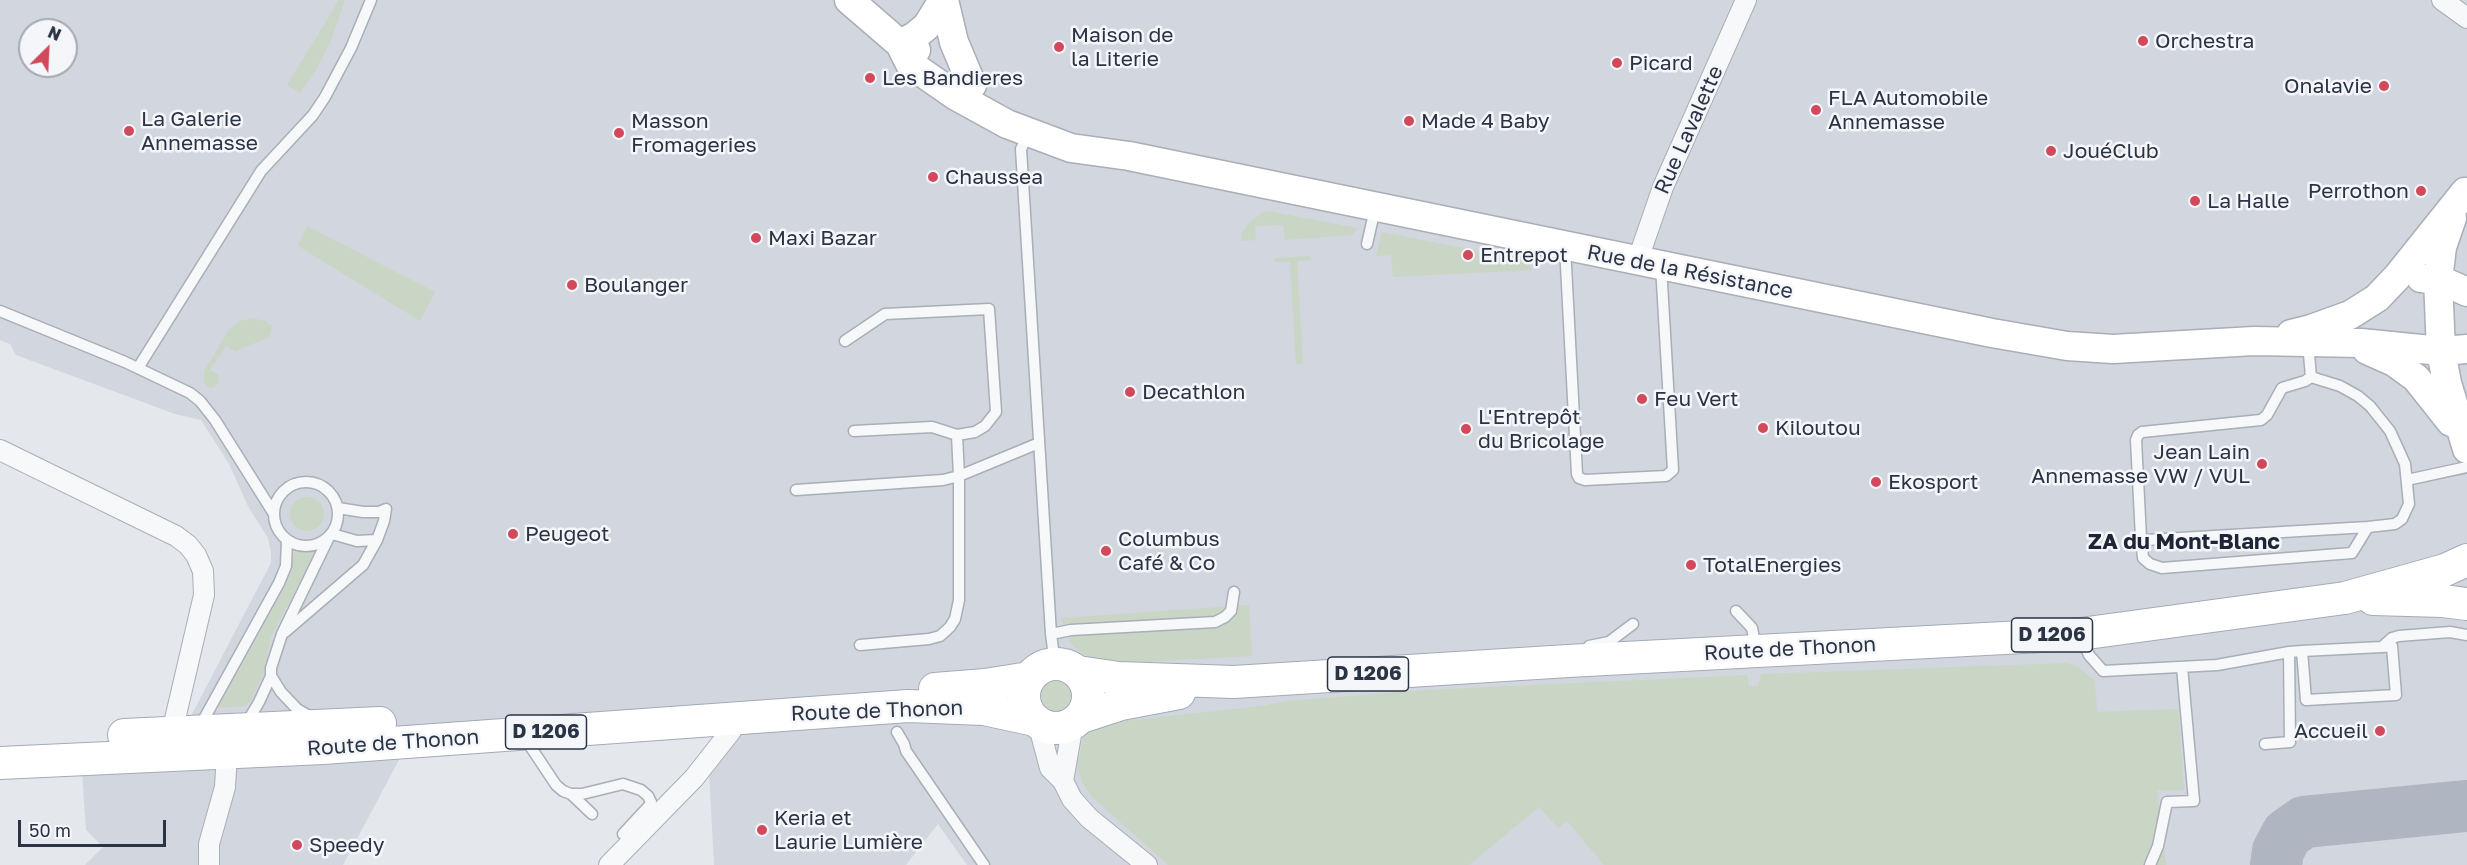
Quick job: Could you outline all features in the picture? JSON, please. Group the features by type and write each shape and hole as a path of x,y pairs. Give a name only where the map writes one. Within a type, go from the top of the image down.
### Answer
{"main road":[{"name":"Route de Thonon","path":"0,743 184,732 235,741 326,725 391,723 969,687 1054,671 1119,678 1234,682 2080,634 2345,598 2445,570 2467,560"},
{"path":"2467,568 2467,583"},
{"name":"Route de Thonon","path":"2345,598 2443,601 2467,604"},
{"path":"1054,671 1084,680 1088,694 1086,709 1077,721 1052,729 1036,722 1024,702 1025,688 1054,671"},
{"name":"Route de Thonon","path":"1077,721 1120,704 1234,682"},
{"name":"Route de Thonon","path":"0,763 235,741 522,734 908,706 984,709 1036,722"}],"street":[{"path":"900,44 927,26 944,0"},
{"path":"944,0 954,42 972,85"},
{"name":"Rue Lavalette","path":"1649,264 1663,187 1746,0"},
{"path":"2442,0 2467,18"},
{"name":"Rue de la Résistance","path":"860,4 900,44 910,64 925,75 972,105 1029,133 1071,148 1129,156 1565,247 2067,346 2132,349 2254,341 2348,343 2454,350"},
{"name":"Rue de la Résistance","path":"900,44 926,53 972,85 1021,111 1088,136 1129,156"},
{"path":"2466,191 2445,234 2438,280 2454,350 2447,383 2466,452"},
{"name":"Rue de la Résistance","path":"2254,341 2311,329 2350,315 2371,303 2395,279 2466,191"},
{"path":"2395,279 2438,280 2467,292"},
{"path":"2348,343 2386,358 2416,378 2440,406 2466,452"},
{"path":"0,450 176,536 196,555 203,571 204,595 184,732"},
{"path":"609,865 694,778 731,731 734,718"},
{"path":"1063,781 1077,721"},
{"path":"1036,722 1048,764 1063,781 1083,812 1146,865"},
{"path":"209,865 209,844 235,741"}],"lane":[{"path":"138,368 261,171 313,115 325,97 351,48 371,0"},
{"path":"1029,133 1021,149 1054,671"},
{"path":"1367,244 1375,207"},
{"path":"1565,247 1577,474 1579,478 1585,480 1666,476 1673,470 1649,264"},
{"path":"845,341 885,314 989,309 996,412 985,426 975,432 957,435 932,427 854,431"},
{"path":"0,311 138,368 184,389 200,401 215,420 274,514 278,530 287,540 301,546 311,546 331,536 357,541 377,540"},
{"path":"2308,343 2311,376"},
{"path":"2141,538 2146,540 2368,527 2395,524 2402,519 2409,504 2405,464 2397,442 2370,406 2340,386 2311,376"},
{"path":"2311,376 2305,381 2282,388 2267,415 2261,420 2139,434 2136,440 2142,558 2162,568 2352,553 2368,527"},
{"path":"860,645 930,639 939,636 950,627 955,619 959,600 957,435"},
{"path":"796,490 944,480 959,476 1039,442"},
{"path":"2407,480 2466,452"},
{"path":"235,741 260,702 272,676 272,661 282,634 338,521 338,508 331,494 315,483 300,483 287,489 280,496 274,514"},
{"path":"282,634 363,565 377,540 386,510 363,512 338,508"},
{"path":"184,732 279,583 287,561 287,540"},
{"path":"1051,634 1071,630 1215,622 1225,618 1231,611 1234,592"},
{"path":"1736,611 1752,628 1756,651"},
{"path":"1502,666 1609,642 1633,624"},
{"path":"2382,647 2392,638 2399,636 2450,632 2467,635"},
{"path":"2080,634 2090,655 2103,671 2217,665 2289,652 2302,651 2382,647 2392,646 2396,695 2306,700 2302,651"},
{"path":"2265,744 2290,742 2289,652"},
{"path":"2150,865 2158,846 2167,802 2194,801 2182,667"},
{"path":"272,676 290,703 326,725"},
{"path":"897,732 906,752 984,865"},
{"path":"522,734 556,785 571,794 592,814"},
{"path":"571,794 623,784 641,790 651,802 623,834"}],"shaded area":[{"path":"0,0 2467,0 2467,865 967,865 938,824 906,865 714,865 709,772 741,725 416,728 343,865 85,865 103,847 86,830 82,771 179,739 271,563 271,553 268,538 248,506 228,462 201,420 175,414 16,355 10,344 0,340"}],"green space":[{"path":"339,0 345,0 331,40 316,70 300,93 287,85"},
{"path":"1269,211 1357,228 1353,235 1285,240 1283,225 1255,226 1256,240 1241,241 1242,233 1249,223 1262,213"},
{"path":"307,226 435,292 420,321 298,246"},
{"path":"1382,232 1529,261 1531,270 1393,277 1391,255 1376,256"},
{"path":"1309,256 1313,260 1297,261 1303,364 1296,364 1290,262 1273,262 1275,258"},
{"path":"252,318 265,321 272,326 270,337 235,351 226,346 210,370 219,375 218,384 212,388 207,387 204,382 204,371 230,328 240,321"},
{"path":"307,497 319,502 324,514 319,526 307,531 295,526 290,514 295,502"},
{"path":"316,550 271,637 264,671 252,699 246,706 218,708 281,594 289,577 295,551"},
{"path":"1249,605 1252,656 1126,663 1105,661 1085,655 1075,648 1071,644 1061,618"},
{"path":"2067,663 2077,666 2095,681 2097,712 2178,709 2184,790 2157,790 2166,865 1604,865 1567,821 1558,828 1539,807 1469,865 1168,865 1092,797 1082,782 1077,766 1084,736 1089,730 1107,723 1261,706 1286,701 1426,690 1747,675 1749,686 1758,686 1761,674"},
{"path":"1057,678 1070,683 1075,696 1070,709 1057,714 1044,709 1039,696 1044,683"}],"taxiway":[{"path":"2276,865 2278,851 2287,834 2304,822 2467,806"}],"place":[{"name":"Orchestra","path":"2143,41"},
{"name":"Maison de la Literie","path":"1059,47"},
{"name":"Picard","path":"1617,63"},
{"name":"Les Bandieres","path":"870,78"},
{"name":"Onalavie","path":"2384,86"},
{"name":"FLA Automobile Annemasse","path":"1816,110"},
{"name":"Made 4 Baby","path":"1409,121"},
{"name":"La Galerie Annemasse","path":"129,131"},
{"name":"Masson Fromageries","path":"619,133"},
{"name":"JouéClub","path":"2051,151"},
{"name":"Chaussea","path":"933,177"},
{"name":"Perrothon","path":"2421,191"},
{"name":"La Halle","path":"2195,201"},
{"name":"Maxi Bazar","path":"756,238"},
{"name":"Entrepot","path":"1468,255"},
{"name":"Boulanger","path":"572,285"},
{"name":"Decathlon","path":"1130,392"},
{"name":"Feu Vert","path":"1642,399"},
{"name":"Kiloutou","path":"1763,428"},
{"name":"L'Entrepôt du Bricolage","path":"1466,429"},
{"name":"Jean Lain Annemasse VW / VUL","path":"2262,464"},
{"name":"Ekosport","path":"1876,482"},
{"name":"Peugeot","path":"513,534"},
{"name":"Columbus Café & Co","path":"1106,551"},
{"name":"TotalEnergies","path":"1691,565"},
{"name":"Accueil","path":"2380,731"},
{"name":"Keria et Laurie Lumière","path":"762,830"},
{"name":"Speedy","path":"297,845"}],"district":[{"name":"ZA du Mont-Blanc","path":"2184,542"}]}
